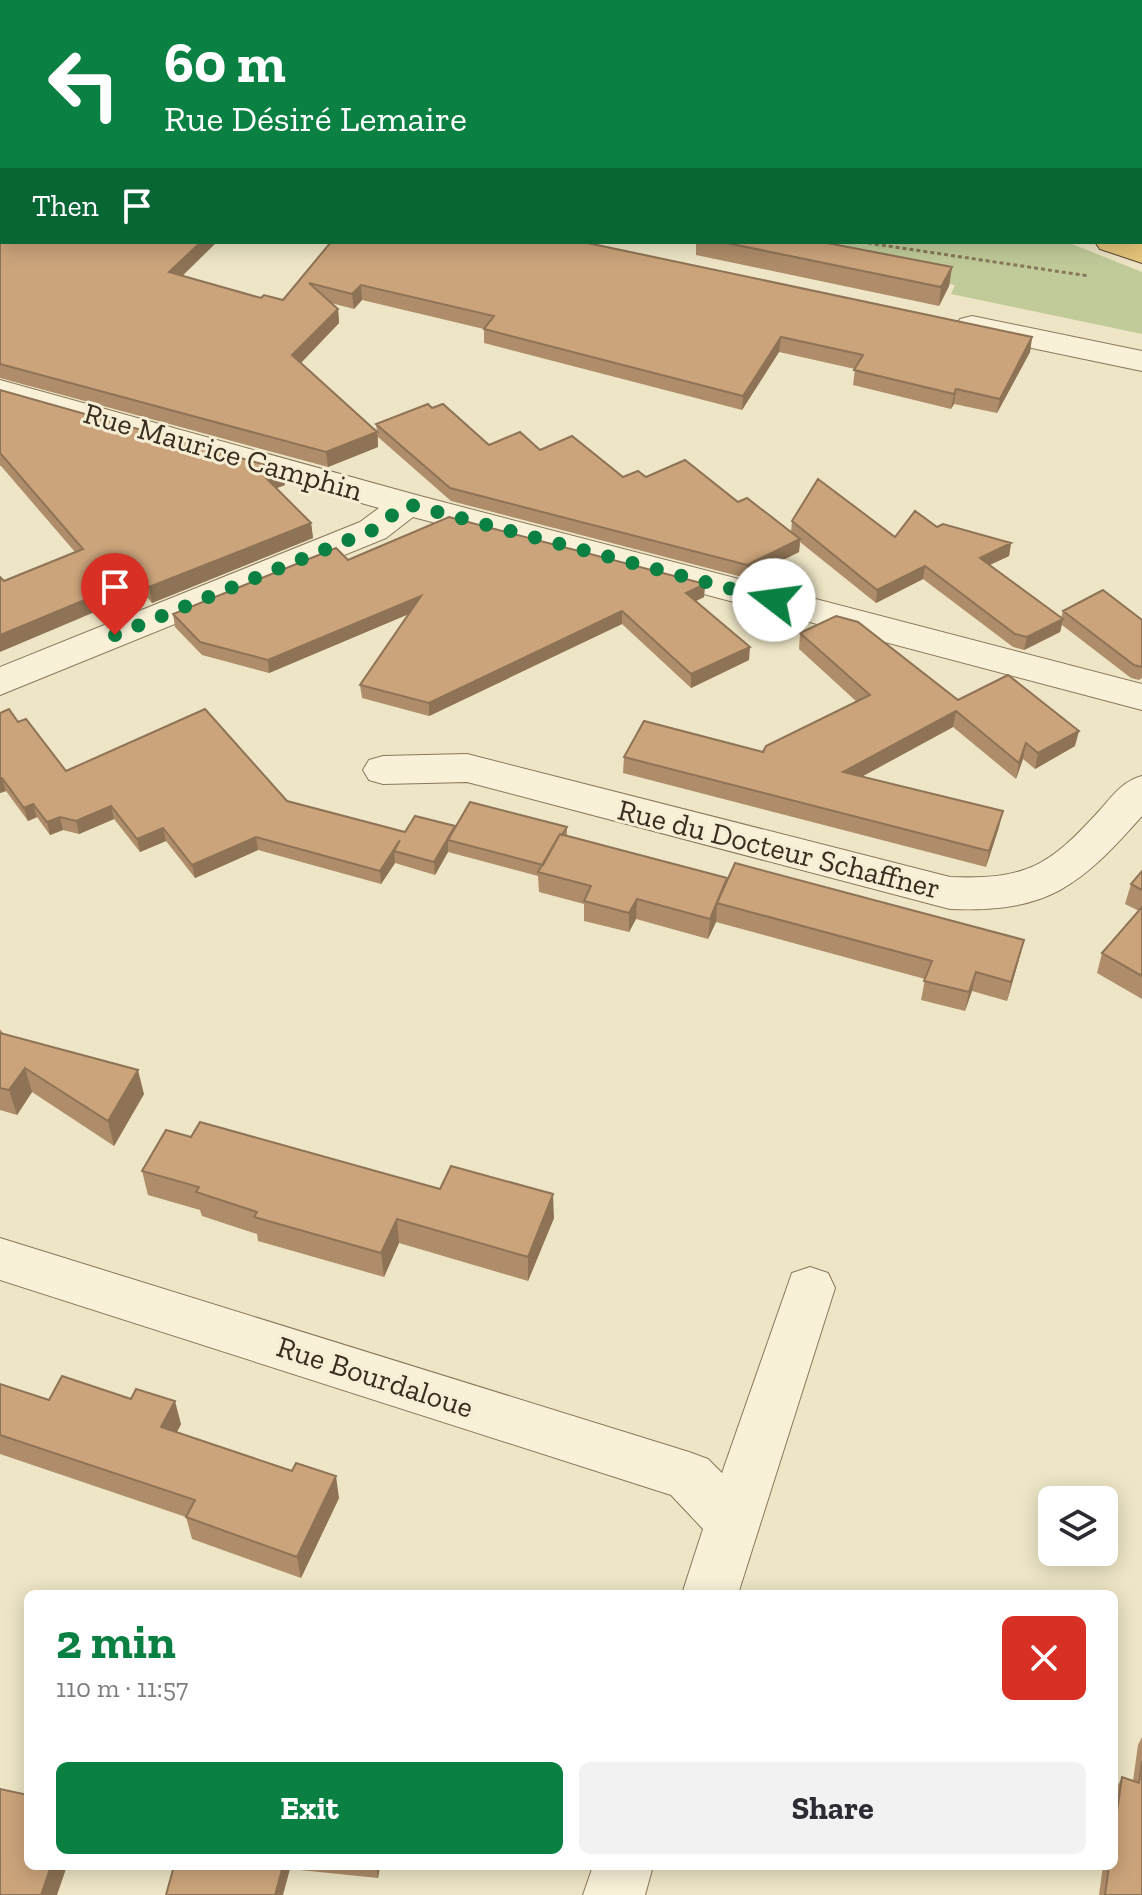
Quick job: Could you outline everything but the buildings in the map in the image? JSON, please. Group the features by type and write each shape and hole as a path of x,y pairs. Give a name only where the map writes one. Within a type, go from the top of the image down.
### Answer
{"highway":[{"path":"1116,244 1142,254"}],"street":[{"path":"939,319 1142,361"},
{"name":"Rue Maurice Camphin","path":"0,390 407,504 1142,697"},
{"path":"0,682 373,530 407,504"},
{"name":"Rue du Docteur Schaffner","path":"383,770 467,768 950,893 987,895 1027,888 1063,871 1142,790"},
{"name":"Rue Bourdaloue","path":"0,1259 689,1476 733,1522"},
{"path":"711,1590 810,1288"},
{"path":"614,1895 622,1870"}],"path":[{"path":"875,244 1092,276"}],"green space":[{"path":"742,244 1072,244 1142,272 1142,334 951,294 955,285"}],"route":[{"path":"115,635 373,530 407,504 774,600"}]}
